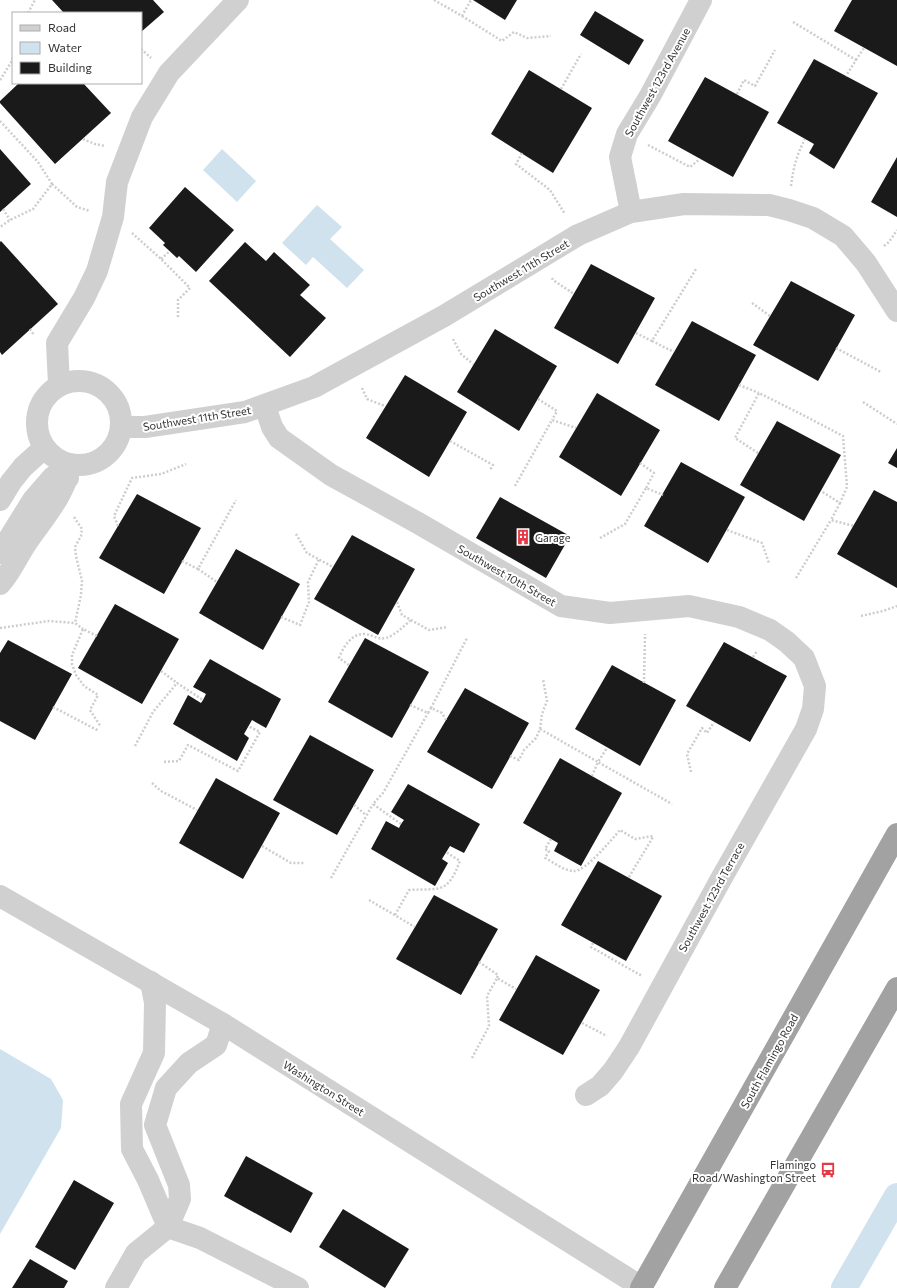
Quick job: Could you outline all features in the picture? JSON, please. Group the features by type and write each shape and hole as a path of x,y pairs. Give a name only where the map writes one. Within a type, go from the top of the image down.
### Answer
{"highway":[{"name":"South Flamingo Road","path":"642,1288 897,834"},
{"path":"725,1288 897,988"}],"street":[{"path":"59,385 57,343 84,298 97,271 113,217 117,182 142,118 169,73 238,0"},
{"name":"Southwest 123rd Avenue","path":"632,212 620,157 627,134 650,96 701,0"},
{"name":"Southwest 11th Street","path":"121,427 145,427 245,412 314,387 441,318 578,235 632,212 684,204 769,205 813,218 843,236 866,263 897,311"},
{"path":"0,584 66,480 82,465 91,463 105,456 115,446 119,437 121,416 114,398 105,389 94,383 83,380 71,381 59,385 49,392 37,413 36,425 39,437 44,448 53,456 62,461 66,480"},
{"name":"Southwest 10th Street","path":"265,406 272,427 279,438 331,475 418,523 561,606 610,612 689,606 739,617 770,630 787,642 804,658 815,686"},
{"path":"0,500 11,482 23,467 44,448"},
{"path":"0,553 33,500 53,477 66,480"},
{"name":"Southwest 123rd Terrace","path":"586,1096 600,1086 613,1071 629,1047 721,879 806,729 813,709 815,686"},
{"name":"Washington Street","path":"0,896 223,1024 642,1288"},
{"path":"151,982 155,1004 154,1053 131,1104 132,1149 148,1180 168,1227 200,1238 298,1288"},
{"path":"116,1288 136,1253 168,1227 180,1199 179,1185 155,1126 166,1088 189,1063 216,1044 223,1024"}],"path":[{"path":"29,12 35,0"},
{"path":"434,0 502,41 514,32 527,38 551,36"},
{"path":"462,16 471,0"},
{"path":"793,22 856,60"},
{"path":"846,76 864,48"},
{"path":"737,94 744,80 755,86 775,50"},
{"path":"560,89 581,54"},
{"path":"0,80 12,62"},
{"path":"0,121 38,162 52,184 77,207 113,217 161,259 190,288 178,300 178,316"},
{"path":"627,134 690,167 700,159"},
{"path":"789,210 793,173 800,149 805,139"},
{"path":"522,153 516,164 550,190 578,235"},
{"path":"0,227 10,220 34,209 52,184"},
{"path":"3,209 10,220"},
{"path":"161,259 170,251"},
{"path":"652,341 696,269"},
{"path":"752,303 770,316"},
{"path":"441,318 461,354 474,364"},
{"path":"636,332 674,352"},
{"path":"836,348 881,372"},
{"path":"352,366 367,399 385,406"},
{"path":"740,385 759,393 843,436 847,487 831,520 796,578"},
{"path":"758,452 735,438 759,393"},
{"path":"515,486 557,411 538,399"},
{"path":"863,402 897,424"},
{"path":"552,420 576,428"},
{"path":"450,441 493,465 490,470"},
{"path":"600,538 625,524 654,473 640,463"},
{"path":"118,526 114,516 132,478 161,474 186,464"},
{"path":"66,480 67,506 82,529 81,536 75,547 82,581 81,596 75,623"},
{"path":"646,488 662,495"},
{"path":"821,491 840,503"},
{"path":"198,569 236,500"},
{"path":"831,520 854,526"},
{"path":"727,530 762,543 769,563"},
{"path":"296,534 307,553 333,567"},
{"path":"282,617 300,625 309,602 308,582 319,559"},
{"path":"182,561 198,569 217,582"},
{"path":"397,602 402,615 429,630 448,627"},
{"path":"861,616 897,606"},
{"path":"644,682 645,610"},
{"path":"349,666 339,658 347,643 354,637 364,634 378,639 387,638 411,620"},
{"path":"0,628 49,621 75,623 82,629 97,636"},
{"path":"82,629 72,655 72,664 76,676 84,686 98,695 90,710 101,727"},
{"path":"331,878 366,815 383,793 431,708 466,638"},
{"path":"161,671 203,700"},
{"path":"510,756 518,760 524,750 536,738 540,729 542,714 547,701 543,680"},
{"path":"134,746 153,712 177,683"},
{"path":"410,705 428,713"},
{"path":"53,707 99,731"},
{"path":"431,708 442,713 446,720"},
{"path":"691,772 687,754 702,728 708,732 714,722"},
{"path":"164,762 179,761 188,745 238,771 260,732 248,726"},
{"path":"540,729 672,804"},
{"path":"592,776 598,762 607,748"},
{"path":"152,783 161,791 197,810"},
{"path":"373,804 402,824"},
{"path":"354,805 366,815"},
{"path":"551,839 546,849 549,851 545,858 565,869 574,872 583,868 620,830 635,839 653,836 629,877"},
{"path":"262,846 291,863 304,863"},
{"path":"395,915 410,890 442,888 452,878 460,861 446,852"},
{"path":"369,900 415,927"},
{"path":"593,943 591,947 662,987"},
{"path":"472,1058 489,1026 487,996 498,975 479,962"},
{"path":"496,978 516,989"},
{"path":"582,1023 629,1047"}],"water":[{"path":"222,149 256,181 237,202 203,170"},
{"path":"317,205 342,227 330,239 364,270 347,288 313,257 306,265 282,243"},
{"path":"0,1049 51,1079 63,1100 61,1128 0,1234"}],"building":[{"path":"52,0 153,0 164,12 142,31 142,12 63,12"},
{"path":"473,0 517,0 505,20"},
{"path":"852,0 897,0 897,66 834,31"},
{"path":"595,11 644,40 629,65 580,35"},
{"path":"814,59 878,93 834,169 809,153 814,144 777,123"},
{"path":"529,70 592,108 553,173 491,134"},
{"path":"705,77 769,112 733,177 668,141"},
{"path":"18,84 84,84 111,113 55,164 0,103 0,101"},
{"path":"0,149 31,184 0,212"},
{"path":"897,157 897,217 871,202"},
{"path":"185,187 234,230 196,272 179,256 177,258 163,245 165,243 149,228"},
{"path":"1,241 58,304 2,355 0,352"},
{"path":"245,242 266,261 274,252 310,285 300,295 326,318 290,357 209,281"},
{"path":"591,264 655,298 618,364 554,328"},
{"path":"791,281 855,315 818,381 753,345"},
{"path":"692,321 756,355 719,421 655,385"},
{"path":"495,329 557,366 519,431 457,392"},
{"path":"405,375 467,412 429,477 366,438"},
{"path":"597,393 660,430 621,496 559,457"},
{"path":"777,421 841,455 804,521 740,485"},
{"path":"897,448 897,468 888,463"},
{"path":"681,462 745,497 708,563 644,526"},
{"path":"874,490 897,502 897,588 837,554"},
{"path":"137,494 201,528 164,594 99,558"},
{"name":"Garage","path":"500,497 570,536 546,578 476,538"},
{"path":"352,535 415,569 378,635 314,599"},
{"path":"236,549 300,584 263,650 199,613"},
{"path":"115,604 179,639 142,704 78,668"},
{"path":"365,638 429,672 392,738 328,702"},
{"path":"8,640 72,674 35,740 0,721 0,653"},
{"path":"724,642 787,676 750,742 686,706"},
{"path":"210,659 281,699 266,728 252,720 244,734 249,738 237,761 173,724 188,695 201,703 203,700 206,694 193,687"},
{"path":"612,665 676,700 640,766 575,729"},
{"path":"465,688 529,723 492,789 427,752"},
{"path":"310,735 374,770 337,835 273,800"},
{"path":"560,758 622,793 581,866 554,851 558,843 523,823"},
{"path":"216,778 280,813 243,879 179,843"},
{"path":"408,784 480,824 464,853 450,846 442,859 448,863 435,886 371,849 386,821 399,828 404,820 391,812"},
{"path":"598,861 662,896 626,961 561,925"},
{"path":"434,895 498,929 461,995 396,959"},
{"path":"536,955 600,990 563,1055 499,1020"},
{"path":"246,1156 313,1193 291,1233 224,1196"},
{"path":"74,1180 114,1203 75,1270 35,1247"},
{"path":"343,1209 409,1249 385,1288 319,1247"},
{"path":"30,1259 68,1281 64,1288 12,1288"}],"waterway":[{"path":"844,1288 897,1196"}],"place":[{"name":"Garage","path":"523,537"},
{"name":"Flamingo Road/Washington Street","path":"828,1170"}]}
